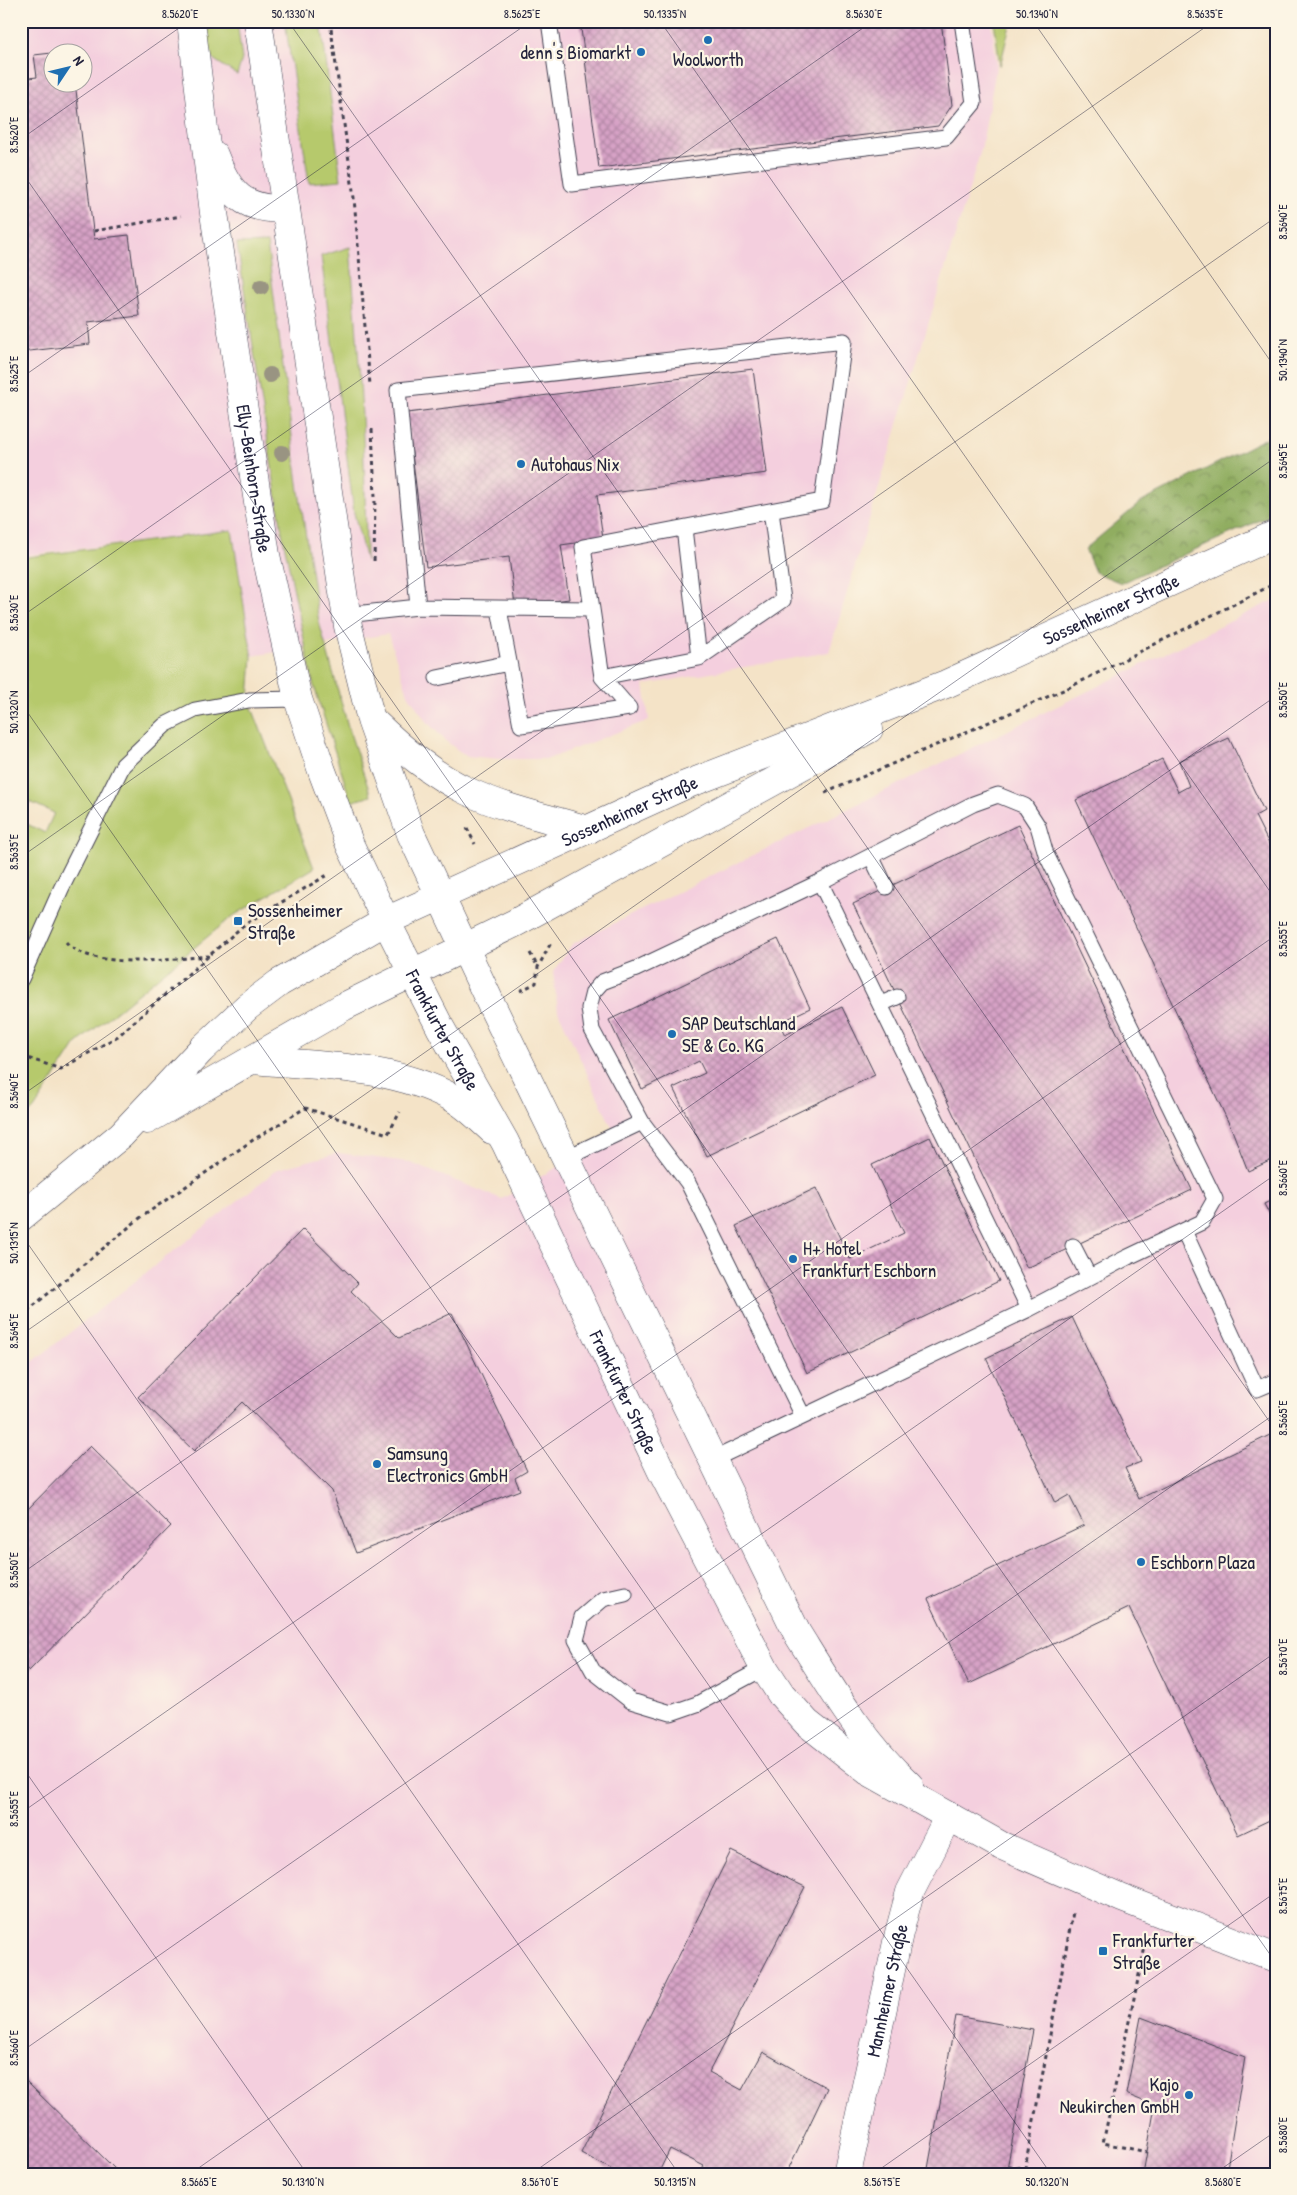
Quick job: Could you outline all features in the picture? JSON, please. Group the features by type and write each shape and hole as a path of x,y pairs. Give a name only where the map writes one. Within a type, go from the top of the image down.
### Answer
{"street":[{"name":"Elly-Beinhorn-Straße","path":"191,21 214,213 266,555 298,699 322,772 356,858 386,921"},
{"path":"258,21 346,616 371,720 411,834 439,895"},
{"path":"204,133 217,164 231,188 247,203 264,210 286,209"},
{"name":"Sossenheimer Straße","path":"21,1217 121,1135 200,1050 247,1007 279,983 386,921 439,895 700,779 946,684 1276,534"},
{"name":"Sossenheimer Straße","path":"121,1135 343,1008 515,922 912,706 946,684"},
{"path":"371,720 408,755 466,791 501,805 588,830"},
{"name":"Frankfurter Straße","path":"439,895 714,1459 797,1634 842,1704 873,1746 898,1776 940,1810"},
{"name":"Frankfurter Straße","path":"386,921 505,1142 662,1470 764,1668 781,1694 827,1741 868,1771 940,1810 1000,1846 1152,1910 1276,1958"},
{"path":"252,1060 346,1068 404,1079 455,1099 505,1142"},
{"name":"Mannheimer Straße","path":"848,2174 899,1933 910,1892 940,1810"}],"lane":[{"path":"549,21 572,184 946,138 974,103 962,21"},
{"path":"418,607 398,390 844,341 822,501 583,547 602,677 630,708 521,725 499,609"},
{"path":"602,677 699,658 783,600 771,511"},
{"path":"684,528 699,658"},
{"path":"346,616 418,607 592,609"},
{"path":"437,678 509,663"},
{"path":"21,979 123,765 165,724 194,710 249,700 298,699"},
{"path":"714,1459 1029,1309 1089,1276 1202,1222 1215,1199 1046,854 1038,826 1025,806 998,795 973,804 820,882 636,969 602,982 593,992 589,1008 592,1030 642,1122 688,1183 804,1416"},
{"path":"871,856 886,887"},
{"path":"820,882 1029,1309"},
{"path":"880,1004 897,997"},
{"path":"566,1158 642,1122"},
{"path":"1184,1230 1257,1389 1276,1381"},
{"path":"1073,1246 1089,1276"},
{"path":"625,1594 604,1599 582,1617 576,1640 593,1671 631,1701 671,1713 697,1704 764,1668"}],"path":[{"path":"330,21 354,198 370,389"},
{"path":"94,231 192,214 214,213"},
{"path":"372,419 375,559 369,590 375,612"},
{"path":"816,797 1068,688 1276,583"},
{"path":"21,1056 61,1069 118,1036 245,924 356,858"},
{"path":"50,915 67,943 83,955 124,962 209,956"},
{"path":"491,1004 536,983 538,968 552,940 560,936"},
{"path":"21,1316 140,1218 253,1140 305,1108 388,1134 400,1113 404,1079"},
{"path":"1008,2166 1025,2168 1079,1880"},
{"path":"1146,2152 1103,2143 1152,1910"}],"shaded area":[{"path":"21,21 991,21 997,64 981,150 829,652 644,685 649,720 548,759 500,759 466,756 447,742 425,720 408,694 388,634 252,656 231,530 21,556"},
{"path":"1276,599 1276,2174 21,2174 21,1371 278,1169 338,1153 408,1162 502,1199 615,1134 558,1011 553,972 572,944"}],"green space":[{"path":"203,21 237,21 242,59 237,75 207,55"},
{"path":"285,21 321,21 341,180 309,183"},
{"path":"994,21 1011,21 1000,66"},
{"path":"267,243 299,491 319,622 349,730 371,796 351,802 313,683 283,538 237,244"},
{"path":"350,247 365,482 366,561 354,513 321,256"},
{"path":"1276,433 1276,513 1121,583 1095,572 1085,549 1140,503"},
{"path":"232,530 252,656 249,700 314,868 233,916 76,1044 34,1109 21,1122 21,821 45,833 54,813 30,802 21,820 21,558"}],"building":[{"path":"580,21 941,21 952,105 938,126 599,168"},
{"path":"42,54 42,92 76,92 94,239 129,235 139,316 88,322 90,344 21,352 21,79 37,77 34,55"},
{"path":"753,369 767,473 597,495 603,539 561,545 569,599 515,606 509,557 426,567 407,413"},
{"path":"1229,738 1264,811 1255,816 1276,858 1276,1158 1248,1171 1232,1130 1076,800 1162,759 1178,792 1189,786 1179,761"},
{"path":"1018,825 1192,1190 1027,1268 853,904"},
{"path":"778,939 810,1008 779,1023 785,1035 842,1007 875,1075 707,1156 673,1088 705,1073 699,1061 642,1089 609,1020"},
{"path":"930,1137 999,1281 807,1373 736,1226 816,1188 850,1259 904,1233 872,1165"},
{"path":"1276,1198 1276,1227 1264,1204"},
{"path":"303,1229 358,1283 351,1291 399,1338 452,1313 527,1471 515,1478 520,1490 356,1553 332,1491 242,1402 194,1451 138,1397"},
{"name":"Eschborn Plaza","path":"1072,1317 1141,1462 1125,1468 1139,1499 1276,1432 1276,1817 1238,1835 1129,1608 969,1684 928,1599 1084,1525 1069,1495 1055,1503 986,1358"},
{"path":"90,1446 171,1526 29,1671 21,1664 21,1516"},
{"path":"731,1851 805,1887 709,2072 742,2090 763,2052 827,2088 786,2174 700,2174 704,2166 670,2149 658,2174 620,2174 581,2153"},
{"path":"956,2016 1033,2030 1006,2174 927,2174"},
{"path":"1141,2017 1245,2057 1226,2174 1143,2174 1155,2106 1126,2094"},
{"path":"21,2076 120,2174 21,2174"}],"place":[{"name":"Woolworth","path":"708,40"},
{"name":"denn's Biomarkt","path":"641,52"},
{"name":"Autohaus Nix","path":"521,464"},
{"name":"Sossenheimer Straße","path":"238,921"},
{"name":"SAP Deutschland SE & Co. KG","path":"672,1034"},
{"name":"H+ Hotel Frankfurt Eschborn","path":"793,1259"},
{"name":"Samsung Electronics GmbH","path":"377,1464"},
{"name":"Eschborn Plaza","path":"1141,1562"},
{"name":"Frankfurter Straße","path":"1103,1951"},
{"name":"Kajo Neukirchen GmbH","path":"1189,2095"}]}
